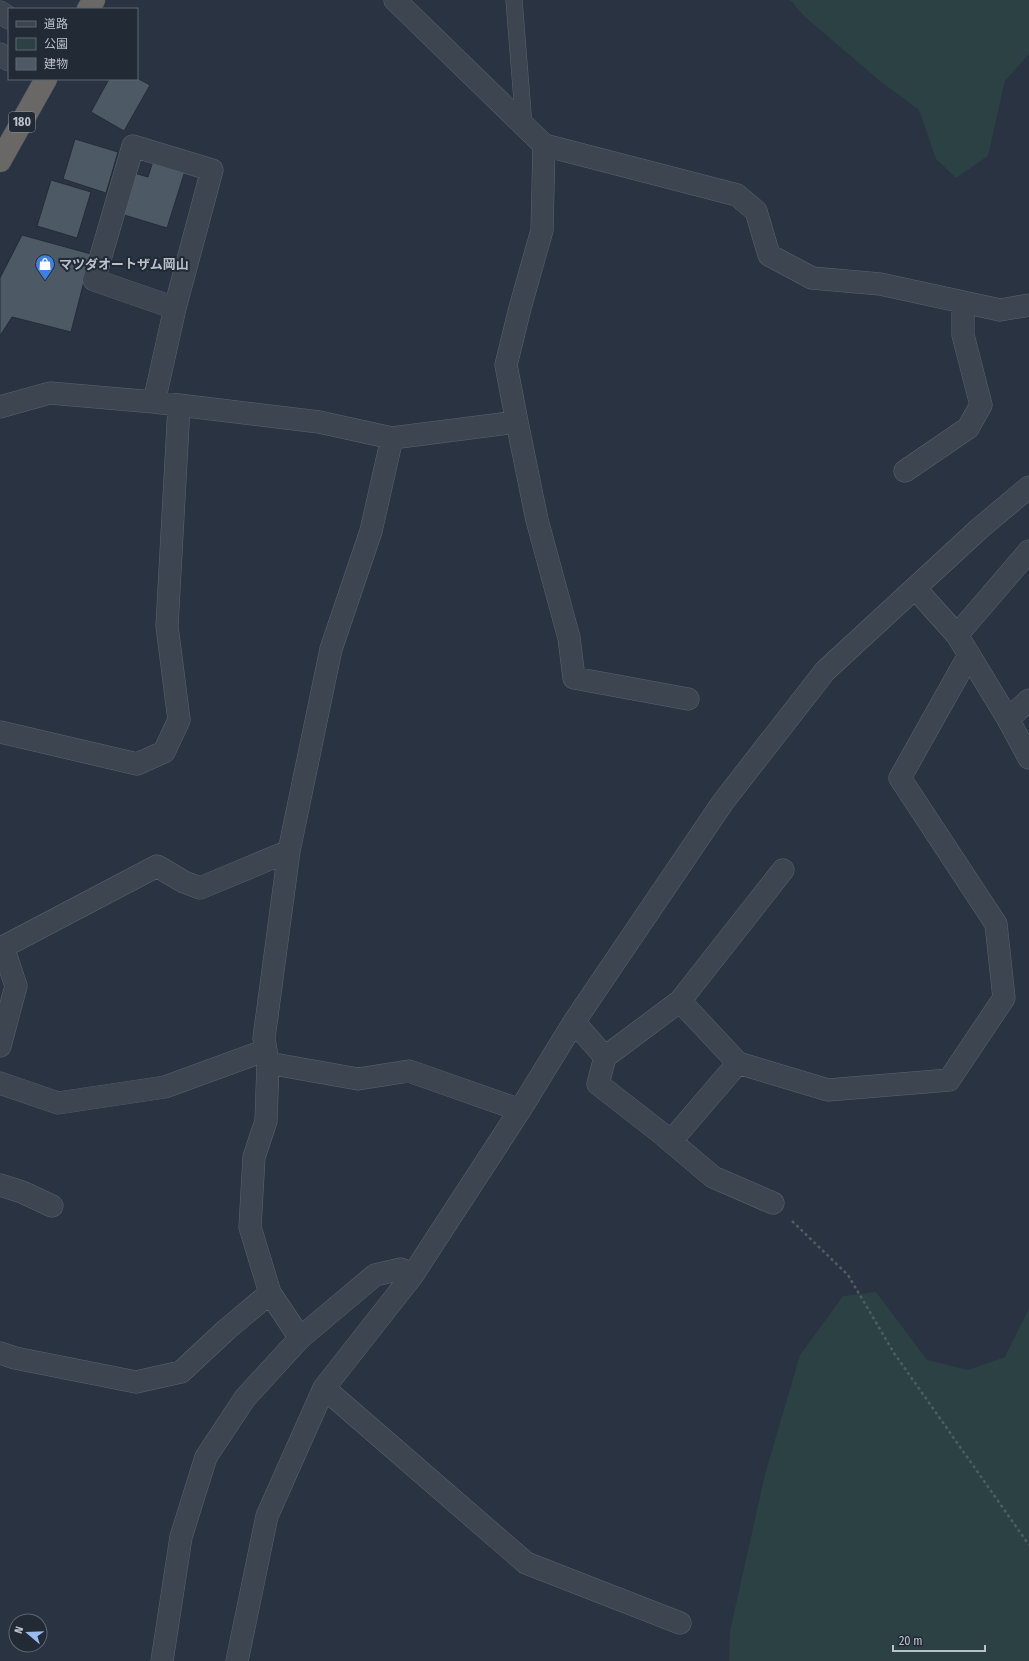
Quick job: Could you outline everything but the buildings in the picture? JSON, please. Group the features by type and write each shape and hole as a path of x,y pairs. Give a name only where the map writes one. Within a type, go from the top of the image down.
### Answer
{"highway":[{"name":"180","path":"0,161 43,80"}],"street":[{"path":"394,0 544,145 737,195 756,210 769,255 812,278 880,284 1000,310 1029,305"},
{"path":"544,145 542,230 506,365 537,520 569,638 574,678 688,699"},
{"path":"154,402 174,308 212,170 133,146 94,280 174,308"},
{"path":"905,471 968,428 981,405 963,335 962,302"},
{"path":"0,407 50,393 154,402 319,422 392,438 517,422"},
{"path":"0,732 137,764 164,752 179,720 167,626 179,406"},
{"path":"300,1338 270,1293 250,1227 254,1157 266,1121 267,1056 264,1038 289,851 331,649 371,531 392,438"},
{"path":"237,1661 267,1516 324,1388 412,1276 520,1110 574,1022 723,802 825,671 979,529 1029,487"},
{"path":"957,635 1029,551"},
{"path":"915,588 957,635 1008,718 1029,758"},
{"path":"680,1001 738,1063 828,1090 950,1080 1004,998 996,924 900,778 969,655"},
{"path":"1008,718 1029,700"},
{"path":"0,1046 16,986 1,947 157,866 184,882 200,888 289,851"},
{"path":"772,1203 713,1176 598,1084 604,1057 680,1001 783,870"},
{"path":"574,1022 604,1057"},
{"path":"0,1083 58,1103 165,1087 267,1056 358,1079 409,1071 520,1110"},
{"path":"671,1141 738,1063"},
{"path":"0,1185 22,1192 52,1206"},
{"path":"162,1661 180,1537 206,1457 245,1398 300,1338 375,1275 401,1269 412,1276"},
{"path":"0,1353 15,1358 136,1382 181,1372 226,1330 270,1293"},
{"path":"324,1388 526,1563 680,1624"}],"lane":[{"path":"514,0 524,126"}],"path":[{"path":"772,1203 848,1275 894,1353 1029,1545"}],"green space":[{"path":"790,0 1029,0 1029,54 1005,81 988,156 956,178 936,159 919,110 880,81 805,17"},
{"path":"876,1292 927,1360 968,1370 1005,1357 1029,1308 1029,1661 729,1661 730,1631 765,1474 800,1355 843,1296"}],"place":[{"name":"マツダオートザム岡山","path":"45,281"}]}
